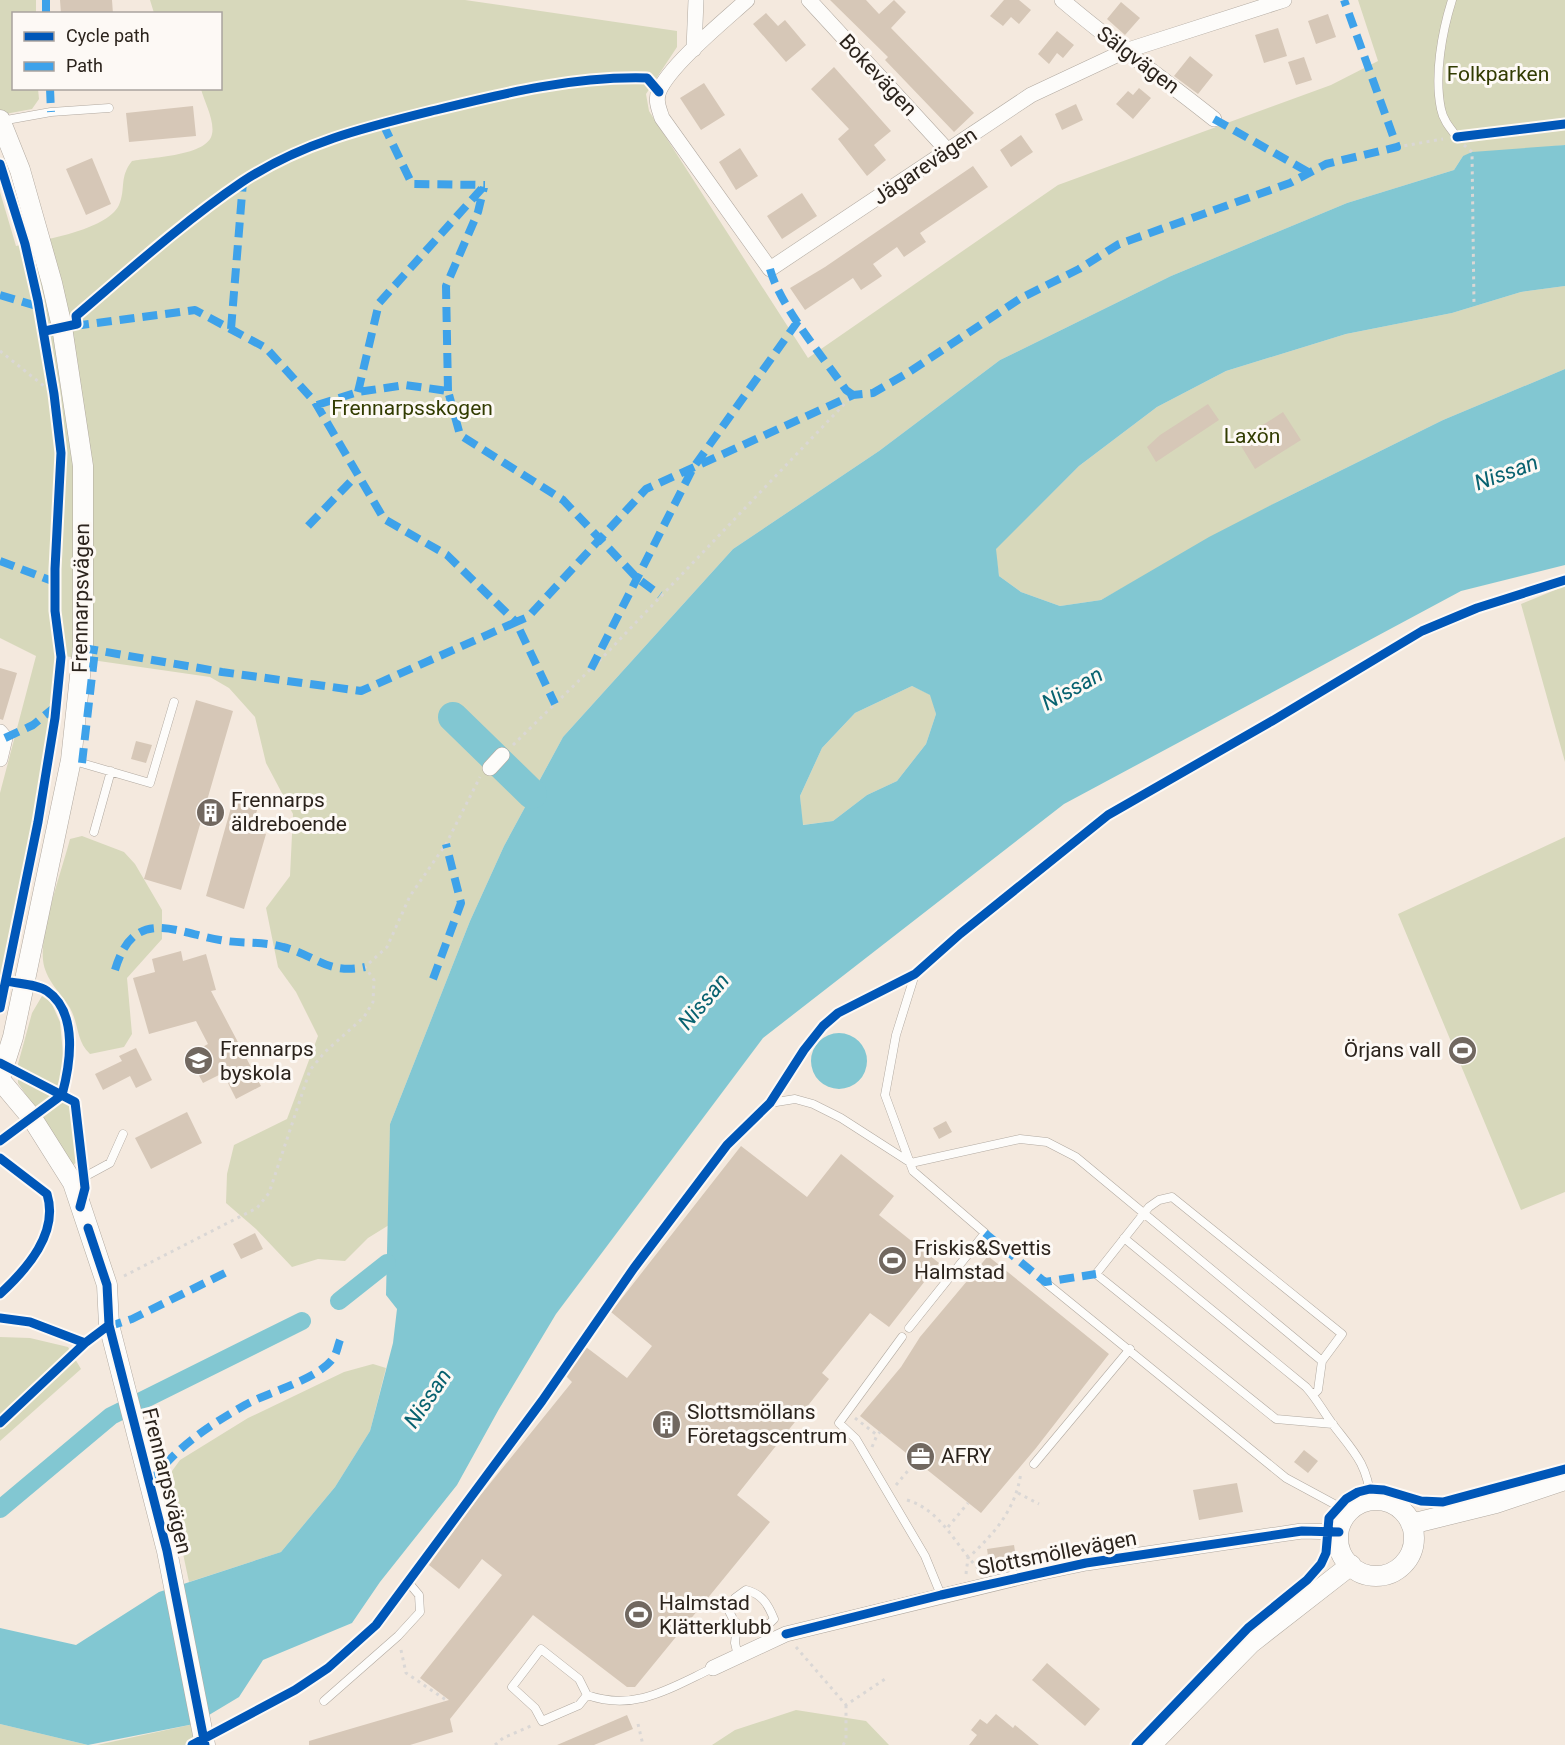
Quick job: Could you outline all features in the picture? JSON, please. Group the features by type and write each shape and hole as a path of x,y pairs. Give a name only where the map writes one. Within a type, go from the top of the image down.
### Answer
{"street":[{"path":"694,49 696,0"},
{"path":"694,49 747,0"},
{"name":"Bokevägen","path":"809,0 947,150"},
{"name":"Sälgvägen","path":"1062,0 1214,119"},
{"name":"Jägarevägen","path":"694,49 659,92 657,105 662,118 770,269 1031,95 1125,51 1266,3 1284,0"},
{"name":"Frennarpsvägen","path":"0,120 20,170 52,283 62,327 82,466 82,648 71,760 13,1037 0,1079 32,1118 73,1183 107,1285 109,1325 167,1551 205,1745"},
{"path":"0,732 5,738 0,759"},
{"path":"490,768 502,755"},
{"path":"1411,1524 1496,1503 1565,1480"},
{"path":"1371,1500 1392,1503 1403,1512 1411,1524 1414,1537 1412,1550 1405,1562 1395,1570 1375,1575 1362,1573 1351,1565 1340,1548 1339,1532 1349,1512 1359,1504 1371,1500"},
{"name":"Slottsmöllevägen","path":"713,1668 786,1634 941,1595 1086,1563 1302,1531 1339,1532"},
{"path":"1151,1745 1251,1642 1351,1565"}],"lane":[{"path":"1452,0 1439,66 1440,108 1444,121 1457,137"},
{"path":"0,120 51,112 110,108"},
{"path":"1477,608 1565,580"},
{"path":"71,760 150,783 174,702"},
{"path":"94,832 111,771"},
{"path":"909,1328 986,1233 913,1171 885,1095 896,1035 915,974 960,934"},
{"path":"396,1600 542,1401 641,1258 727,1145 770,1103 795,1099 813,1104 841,1118 911,1163 1020,1139 1047,1142 1077,1157 1322,1361"},
{"path":"73,1183 110,1163 123,1134"},
{"path":"1313,1395 1318,1390 1322,1361 1342,1334 1172,1197 1159,1200 1144,1214 1096,1274 1276,1419 1333,1424"},
{"path":"1125,1238 1313,1395 1363,1462 1371,1500"},
{"path":"1045,1282 1286,1478 1349,1512"},
{"path":"902,1337 839,1423 856,1439 925,1556 941,1595"},
{"path":"1034,1464 1130,1349"},
{"path":"324,1701 398,1636 420,1612 419,1595 408,1582"},
{"path":"737,1623 746,1630 759,1629 767,1626 774,1619 769,1606 758,1593 746,1590 735,1598 729,1611 737,1623 735,1643 738,1656"},
{"path":"587,1695 579,1705 543,1721 535,1708 512,1687 541,1649 579,1679 587,1695 606,1702 641,1700 713,1668"}],"path":[{"path":"1397,147 1457,137 1472,152 1474,304"},
{"path":"0,351 54,394"},
{"path":"502,755 603,657 853,395"},
{"path":"107,1285 257,1208 270,1193 310,1070 325,1052 364,1017 373,1002 374,980 365,967 387,947 410,896 446,844 476,781 490,768"},
{"path":"844,1416 855,1418 877,1435 880,1432"},
{"path":"904,1475 916,1461"},
{"path":"965,1580 968,1558 996,1532 1018,1493 1021,1472"},
{"path":"1018,1493 1039,1504"},
{"path":"902,1499 918,1503 948,1527 968,1558 982,1572"},
{"path":"948,1527 968,1503"},
{"path":"786,1634 846,1705 846,1740 843,1745"},
{"path":"401,1650 406,1672 446,1700"},
{"path":"846,1705 885,1679"},
{"path":"495,1745 503,1738 543,1721"},
{"path":"638,1724 643,1745"}],"green space":[{"path":"0,0 36,0 36,12 12,12 12,90 38,90 39,99 32,109 0,115"},
{"name":"Frennarpsskogen","path":"150,0 465,0 677,31 677,47 646,94 649,111 808,358 1058,185 1331,85 1378,61 1358,0 1565,0 1565,145 1463,156 1454,170 1347,203 1171,276 1000,360 879,451 733,549 563,737 504,846 470,921 390,1124 389,1225 368,1238 345,1261 318,1259 292,1267 256,1229 226,1203 227,1174 234,1145 287,1119 318,1036 296,992 278,967 266,908 290,876 293,814 266,763 255,717 229,688 210,677 57,655 50,737 0,990 0,793 36,656 0,638 0,192 16,246 56,237 87,228 112,214 119,205 125,172 132,161 190,151 201,147 208,141 213,129 201,90 222,90 222,12 154,12"},
{"name":"Laxön","path":"1565,286 1565,369 1443,420 1277,502 1101,600 1060,606 1021,592 999,576 995,549 1079,466 1157,407 1226,371 1346,334 1452,313 1521,292"},
{"path":"1565,586 1565,762 1521,604"},
{"path":"912,686 931,695 936,714 926,744 897,781 867,795 833,821 802,825 800,796 822,748 855,713"},
{"path":"82,836 124,852 135,864 162,910 162,939 127,978 132,1034 124,1047 90,1054 82,1044 70,1008 47,974 43,960 48,917 70,839"},
{"path":"1565,837 1565,1192 1521,1210 1398,914"},
{"path":"42,996 51,1002 60,1022 64,1064 61,1085 71,1110 77,1162 73,1165 18,1083 18,1064 32,1013"},
{"path":"0,1337 30,1338 68,1347 81,1369 0,1441"},
{"path":"373,1364 386,1368 370,1431 335,1487 281,1552 189,1582 167,1478 180,1460 248,1418 344,1372"},
{"path":"796,1710 866,1721 889,1745 712,1745 735,1730"},
{"path":"0,1724 88,1745 0,1745"},
{"path":"194,1724 198,1745 97,1745"}],"water":[{"name":"Nissan","path":"1565,145 1565,286 1521,292 1452,313 1346,334 1226,371 1157,407 1079,466 996,549 999,576 1021,592 1060,606 1101,600 1209,537 1277,502 1443,420 1565,369 1565,565 1461,591 1064,804 763,1038 556,1314 457,1485 380,1582 352,1623 263,1660 239,1697 194,1724 88,1745 0,1724 0,1628 76,1645 159,1592 281,1552 335,1487 370,1431 393,1343 397,1309 386,1295 390,1124 470,921 504,846 563,737 733,549 879,451 1000,360 1171,276 1347,203 1454,170 1463,156 1472,152","holes":["912,686 930,695 936,714 926,744 897,781 867,795 833,821 803,825 800,796 822,748 855,713"]},
{"path":"839,1033 850,1035 859,1041 865,1050 867,1061 865,1072 859,1081 850,1087 839,1089 828,1087 819,1081 813,1072 811,1061 813,1050 819,1041 828,1035"}],"building":[{"path":"60,0 112,0 113,12 61,12"},
{"path":"830,0 866,0 879,14 894,0 906,12 891,28 974,113 954,132 885,60 888,57"},
{"path":"1004,0 1019,0 1031,10 1019,24 1011,17 1003,26 990,16"},
{"path":"1121,2 1140,18 1125,35 1107,19"},
{"path":"766,13 778,26 785,20 806,45 786,62 753,24"},
{"path":"1328,14 1336,37 1316,44 1308,21"},
{"path":"1278,28 1287,56 1264,63 1255,35"},
{"path":"1057,31 1074,45 1063,58 1057,53 1049,64 1038,54"},
{"path":"1190,56 1213,75 1198,94 1174,76"},
{"path":"1304,57 1312,80 1296,85 1288,62"},
{"path":"834,67 891,131 874,145 886,160 867,176 838,139 849,129 811,89"},
{"path":"704,83 725,115 701,130 680,98"},
{"path":"1139,88 1151,98 1133,119 1116,104 1128,91 1133,95"},
{"path":"1076,104 1083,120 1062,130 1055,114"},
{"path":"193,106 196,136 129,142 126,113"},
{"path":"1021,135 1033,152 1011,167 1000,150"},
{"path":"740,148 758,176 736,190 719,162"},
{"path":"92,158 111,204 86,215 66,169"},
{"path":"973,166 988,187 920,233 926,242 904,257 897,247 873,264 882,276 861,290 853,278 805,310 790,288 825,267"},
{"path":"802,193 817,216 782,239 767,216"},
{"path":"1208,404 1219,420 1156,462 1147,447 1160,435"},
{"path":"1283,412 1301,440 1255,469 1238,441"},
{"path":"0,668 17,673 3,720 0,719"},
{"name":"Frennarps äldreboende","path":"196,700 233,711 181,890 144,879"},
{"path":"136,741 152,745 146,763 131,759"},
{"path":"234,797 259,804 251,829 266,834 244,909 206,896"},
{"path":"181,951 183,961 206,954 216,990 211,991 261,1086 236,1099 223,1073 203,1083 188,1055 208,1044 196,1021 149,1034 133,978 155,972 152,959"},
{"path":"136,1048 152,1080 136,1088 130,1076 103,1090 95,1074 122,1061 119,1056"},
{"path":"187,1112 202,1143 151,1169 135,1138"},
{"path":"946,1121 952,1132 939,1139 933,1128"},
{"name":"Slottsmöllans Företagscentrum","path":"741,1146 807,1197 841,1154 894,1196 879,1215 939,1263 889,1327 870,1313 822,1373 829,1379 737,1495 770,1522 635,1687 627,1687 533,1615 450,1719 453,1732 410,1745 309,1745 309,1741 449,1700 420,1678 502,1575 482,1559 459,1589 429,1565 479,1497 572,1382 566,1376 586,1347 627,1378 652,1346 611,1312"},
{"path":"255,1233 263,1249 241,1259 233,1244"},
{"path":"988,1256 1109,1354 1036,1448 981,1513 860,1416 901,1367 920,1337"},
{"path":"1304,1450 1318,1461 1308,1473 1294,1462"},
{"path":"1237,1483 1243,1512 1199,1520 1193,1490"},
{"path":"1014,1545 1016,1558 989,1563 987,1549"},
{"path":"1047,1663 1100,1709 1085,1726 1032,1680"},
{"path":"996,1714 1013,1728 1015,1725 1039,1745 969,1745 977,1735 971,1730 980,1719 987,1724"},
{"path":"627,1715 633,1729 594,1745 557,1745"}],"waterway":[{"path":"453,717 532,794"},
{"path":"339,1301 387,1263"},
{"path":"0,1509 111,1416 302,1321"}],"marked path":[{"path":"46,0 46,12"},
{"path":"74,326 195,310 266,348 315,402 384,519 447,555 516,622 528,617 646,489 853,395 873,393 906,374 1021,298 1079,269 1119,244 1290,183 1326,164 1397,147 1344,0"},
{"path":"50,90 51,112"},
{"path":"1214,119 1310,173"},
{"path":"383,124 412,184 485,185"},
{"path":"231,329 243,182"},
{"path":"358,392 379,303 485,185"},
{"path":"448,391 446,286 478,212 484,187"},
{"path":"770,269 792,315 846,390 853,395"},
{"path":"0,295 40,307"},
{"path":"591,669 693,468 798,321"},
{"path":"317,405 358,392 405,385 448,391 460,435 563,500 637,578 660,595"},
{"path":"308,526 355,477"},
{"path":"0,561 55,582"},
{"path":"83,648 222,672 361,691 516,622 555,704"},
{"path":"82,763 95,650"},
{"path":"5,738 33,725 56,706"},
{"path":"433,979 461,903 446,844"},
{"path":"115,970 123,950 133,937 144,930 157,928 228,941 275,945 341,968 365,967"},
{"path":"985,1233 1045,1282 1096,1274"},
{"path":"107,1327 132,1319 231,1270"},
{"path":"150,1483 181,1448 218,1421 255,1400 306,1378 327,1365 335,1355 340,1340"}],"cycle path":[{"path":"45,331 77,324 76,316 199,213 265,168 312,146 385,123 540,87 593,80 647,78 659,92"},
{"path":"1457,137 1565,124"},
{"path":"0,164 25,244 38,301 54,394 61,453 55,569 55,611 61,657 55,718 38,822 0,1008"},
{"path":"192,1745 295,1690 328,1668 376,1625 542,1401 634,1268 727,1145 770,1103 804,1050 823,1026 838,1013 915,974 960,934 1108,815 1272,721 1422,631 1477,608 1565,580"},
{"path":"0,1141 62,1095 68,1069 70,1040 64,1012 47,991 6,981"},
{"path":"0,1063 75,1102 85,1188 80,1207"},
{"path":"0,1158 47,1194 50,1208 49,1223 38,1249 30,1262 0,1294"},
{"path":"88,1228 107,1285 109,1325 167,1551 205,1745"},
{"path":"0,1318 30,1322 85,1343"},
{"path":"0,1423 85,1343 109,1325"},
{"path":"1136,1745 1248,1628 1307,1580 1321,1564 1326,1553 1329,1518 1346,1499 1358,1492 1370,1489 1384,1490 1421,1501 1443,1502 1565,1469"},
{"path":"786,1634 941,1595 1086,1563 1302,1531 1339,1532"}],"place":[{"name":"Frennarps äldreboende","path":"210,812"},
{"name":"Örjans vall","path":"1462,1050"},
{"name":"Frennarps byskola","path":"199,1061"},
{"name":"Friskis&Svettis Halmstad","path":"893,1260"},
{"name":"Slottsmöllans Företagscentrum","path":"666,1424"},
{"name":"AFRY","path":"920,1456"},
{"name":"Halmstad Klätterklubb","path":"638,1615"}],"park label":[{"name":"Folkparken","path":"1498,74"}]}
